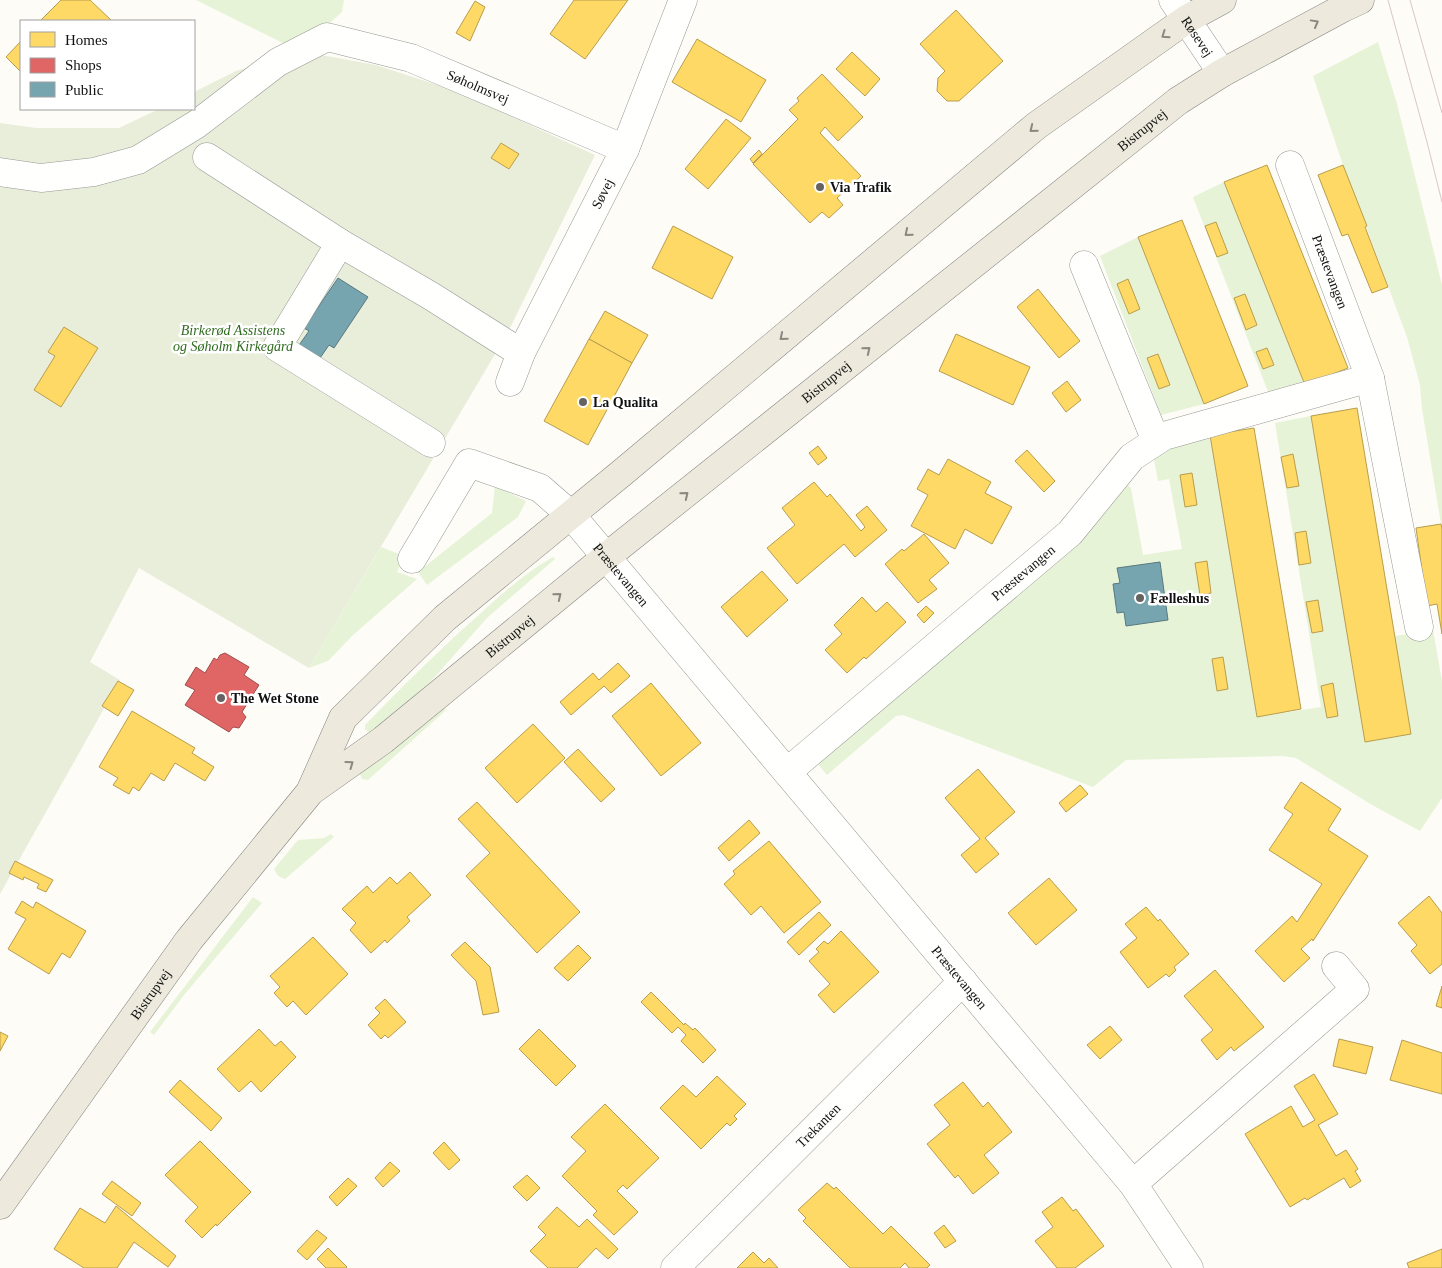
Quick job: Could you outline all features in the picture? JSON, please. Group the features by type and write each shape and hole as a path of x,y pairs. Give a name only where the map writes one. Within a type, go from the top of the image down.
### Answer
{"main road":[{"name":"Bistrupvej","path":"0,1205 190,940 310,792 343,718 445,618 1036,126 1180,10 1222,0"},
{"name":"Bistrupvej","path":"310,792 383,740 606,557 1178,101 1222,73 1352,4"}],"street":[{"name":"Søvej","path":"510,382 521,353 625,150 683,0"},
{"name":"Røsevej","path":"1180,10 1222,73"},
{"name":"Søholmsvej","path":"0,172 41,178 94,172 138,160 197,124 278,62 327,36 411,58 625,150"},
{"path":"206,157 340,243 431,296 521,353"},
{"name":"Præstevangen","path":"1290,165 1370,378 1419,627"},
{"path":"340,243 277,347 431,443"},
{"path":"1084,265 1156,441"},
{"name":"Præstevangen","path":"787,772 1070,533 1132,457 1164,436 1370,378"},
{"name":"Præstevangen","path":"412,559 468,463 540,488 571,515 1133,1184 1189,1268"},
{"path":"1133,1184 1355,989 1336,966"},
{"name":"Trekanten","path":"674,1268 963,981"}],"green space":[{"path":"196,0 344,0 342,12 299,51"},
{"path":"1378,42 1397,104 1442,285 1442,530 1422,409 1420,385 1407,337 1343,165 1313,76"},
{"name":"Birkerød Assistens og Søholm Kirkegård","path":"299,51 376,65 456,91 595,155 507,334 309,668 139,568 90,662 120,680 0,894 0,123 36,128 119,128 157,110 195,110 195,92 236,71"},
{"path":"1224,182 1305,385 1270,397 1193,197"},
{"path":"1138,237 1204,404 1161,415 1100,256"},
{"path":"1311,416 1365,741 1395,636 1433,630 1442,681 1442,798 1420,831 1372,805 1296,758 1283,756 1126,760 1093,787 903,715 896,716 827,775 816,762 1086,532 1128,485 1131,488 1143,555 1182,549 1169,479 1158,481 1153,454 1210,435 1257,717 1321,707 1275,423"},
{"path":"495,486 526,501 518,517 427,585 418,572 492,513"},
{"path":"381,547 404,556 397,572 417,579 353,635 328,661 309,668"},
{"path":"553,557 555,559 487,618 432,680 375,732 370,733 365,729 365,725 466,627 516,583"},
{"path":"446,704 445,711 368,780 362,779 360,770"},
{"path":"331,834 334,837 285,879 278,876 274,869 298,840 324,838"},
{"path":"253,897 262,903 184,995 154,1035 150,1032"}],"building: Homes":[{"path":"61,0 90,0 111,20 41,20"},
{"path":"574,0 628,0 585,59 550,34"},
{"path":"475,1 485,7 470,41 456,33"},
{"path":"956,10 1003,61 959,101 947,101 937,91 938,78 945,71 920,44"},
{"path":"697,39 766,80 741,122 672,82"},
{"path":"20,42 20,71 6,57"},
{"path":"852,52 880,79 865,96 836,69"},
{"path":"822,74 863,117 838,141 825,127 820,133 861,176 837,198 843,205 829,218 822,212 810,223 753,164 798,119 789,110 799,101 797,98"},
{"path":"726,119 751,138 708,189 685,169"},
{"path":"501,143 519,154 509,169 491,158"},
{"path":"759,150 762,154 753,163 750,159"},
{"path":"1267,165 1348,368 1305,385 1224,182"},
{"path":"1343,165 1388,287 1372,293 1348,234 1342,236 1318,175"},
{"path":"1182,220 1248,386 1204,404 1138,237"},
{"path":"1216,222 1228,253 1217,257 1205,226"},
{"path":"673,226 733,257 712,299 652,268"},
{"path":"1128,279 1140,309 1129,314 1117,284"},
{"path":"1038,289 1080,341 1059,358 1017,307"},
{"path":"1245,294 1257,325 1246,330 1234,298"},
{"path":"605,311 648,335 632,363 589,339"},
{"path":"64,327 98,348 61,407 34,390 55,356 48,352"},
{"path":"956,334 1030,367 1013,405 939,371"},
{"path":"589,339 632,363 588,445 544,421"},
{"path":"1267,348 1274,365 1263,369 1256,352"},
{"path":"1158,354 1170,385 1159,389 1147,358"},
{"path":"1067,381 1081,400 1066,412 1052,393"},
{"path":"1357,408 1411,734 1365,742 1311,416"},
{"path":"1254,428 1301,709 1257,717 1210,435"},
{"path":"818,446 827,458 818,465 809,453"},
{"path":"1027,450 1055,481 1044,492 1015,461"},
{"path":"1293,454 1299,486 1287,488 1281,457"},
{"path":"948,459 991,482 985,493 1012,507 992,544 965,529 955,549 911,526 928,495 917,489 928,469 939,475"},
{"path":"1192,473 1197,505 1185,507 1180,475"},
{"path":"814,482 827,497 830,494 861,531 865,527 856,515 867,506 887,530 855,557 844,544 797,584 767,548 795,525 782,508"},
{"path":"1441,524 1442,634 1437,604 1427,606 1416,528"},
{"path":"1306,531 1311,563 1299,565 1295,533"},
{"path":"924,534 949,563 929,580 937,589 918,603 885,564 902,549 904,551"},
{"path":"1207,561 1211,593 1200,595 1195,563"},
{"path":"762,571 788,600 747,637 721,607"},
{"path":"862,597 876,612 887,602 906,622 866,659 864,657 847,673 825,650 842,634 834,625"},
{"path":"1318,600 1323,631 1312,633 1306,602"},
{"path":"926,606 934,613 924,623 917,615"},
{"path":"1223,657 1228,689 1217,691 1212,659"},
{"path":"618,663 630,676 611,693 604,686 571,715 560,702 593,673 599,680"},
{"path":"118,681 134,690 118,716 102,706"},
{"path":"651,683 701,743 661,776 612,716"},
{"path":"1333,683 1338,716 1327,718 1321,686"},
{"path":"132,711 195,748 192,753 214,767 205,781 175,763 164,781 151,773 139,791 133,787 129,794 113,785 118,778 99,767"},
{"path":"533,724 565,758 517,803 485,768"},
{"path":"578,749 615,789 601,802 564,762"},
{"path":"978,769 1015,812 985,838 999,854 976,873 961,855 980,839 945,798"},
{"path":"1301,782 1341,809 1328,830 1368,856 1313,941 1312,939 1301,949 1310,958 1284,982 1255,951 1292,916 1297,922 1322,884 1269,850 1293,814 1284,808"},
{"path":"1080,785 1088,794 1066,812 1059,803"},
{"path":"477,802 580,912 537,953 466,876 490,853 458,819"},
{"path":"749,820 760,833 729,861 718,848"},
{"path":"769,841 821,902 784,933 761,906 751,915 724,884 735,874 733,871"},
{"path":"15,861 53,880 46,892 37,888 39,884 24,877 23,880 9,873"},
{"path":"410,872 431,895 407,917 410,921 387,943 385,940 371,953 350,930 356,923 342,909 367,886 373,893 390,877 397,884"},
{"path":"1049,878 1077,910 1036,945 1008,913"},
{"path":"1429,896 1442,913 1442,964 1430,974 1411,951 1417,945 1398,923"},
{"path":"22,901 33,908 36,902 86,931 70,958 62,953 49,974 8,949 26,919 15,913"},
{"path":"1146,907 1158,921 1160,919 1189,954 1174,967 1176,970 1169,977 1166,974 1148,988 1120,952 1137,938 1125,924"},
{"path":"819,912 831,925 799,955 787,942"},
{"path":"841,931 879,972 834,1013 818,995 830,984 809,961 819,952 816,949 824,941 828,944"},
{"path":"313,937 348,974 306,1015 293,1001 287,1007 274,993 280,987 270,976"},
{"path":"465,942 490,967 499,1012 483,1015 476,981 451,955"},
{"path":"578,945 591,958 568,981 554,968"},
{"path":"1215,970 1264,1027 1234,1051 1231,1047 1217,1060 1201,1040 1213,1030 1184,996"},
{"path":"1442,986 1442,1008 1436,1006"},
{"path":"651,992 684,1025 685,1023 693,1030 695,1028 716,1050 703,1063 681,1041 686,1035 678,1027 672,1033 641,1002"},
{"path":"385,999 406,1022 388,1038 385,1035 381,1039 368,1025 380,1013 375,1008"},
{"path":"1110,1026 1122,1040 1100,1059 1087,1045"},
{"path":"259,1029 275,1046 281,1041 296,1057 261,1092 251,1081 239,1092 217,1069"},
{"path":"539,1029 576,1066 556,1086 519,1049"},
{"path":"0,1032 8,1036 0,1051"},
{"path":"1339,1039 1373,1047 1366,1074 1333,1066"},
{"path":"1402,1040 1442,1053 1442,1094 1390,1080"},
{"path":"1314,1074 1338,1114 1318,1125 1336,1156 1346,1150 1358,1169 1355,1171 1361,1181 1350,1188 1344,1178 1307,1200 1305,1198 1290,1207 1245,1134 1291,1106 1303,1127 1315,1120 1294,1086"},
{"path":"717,1076 746,1104 734,1116 737,1119 730,1126 727,1123 701,1149 660,1108 683,1085 696,1097"},
{"path":"180,1080 222,1118 211,1131 169,1092"},
{"path":"963,1082 983,1107 988,1102 1012,1132 984,1155 999,1173 973,1194 958,1175 955,1178 927,1144 950,1125 934,1105"},
{"path":"605,1104 659,1158 627,1189 623,1185 617,1191 638,1212 614,1235 593,1215 597,1211 562,1176 586,1151 571,1137"},
{"path":"200,1141 251,1192 217,1226 216,1224 202,1238 185,1221 198,1207 165,1175"},
{"path":"444,1142 460,1160 449,1170 433,1153"},
{"path":"390,1162 400,1171 383,1187 375,1178"},
{"path":"527,1175 540,1188 527,1201 513,1187"},
{"path":"348,1178 357,1186 337,1206 329,1197"},
{"path":"112,1181 141,1203 132,1216 102,1194"},
{"path":"827,1183 834,1189 836,1187 883,1234 891,1226 930,1265 927,1268 909,1268 905,1263 900,1268 850,1268 803,1221 806,1218 798,1210"},
{"path":"1062,1197 1073,1211 1076,1209 1104,1246 1075,1268 1057,1268 1035,1241 1053,1227 1042,1212"},
{"path":"116,1206 176,1256 168,1267 134,1242 117,1268 84,1268 54,1249 80,1208 105,1223"},
{"path":"557,1207 579,1227 587,1219 618,1249 608,1259 596,1248 577,1268 548,1268 530,1251 546,1235 538,1227"},
{"path":"944,1225 956,1241 945,1248 934,1233"},
{"path":"317,1230 327,1238 307,1260 297,1251"},
{"path":"328,1248 346,1268 326,1268 317,1259"},
{"path":"1442,1249 1442,1268 1409,1268 1407,1263"},
{"path":"753,1252 764,1263 769,1258 778,1268 737,1268"}],"building: Shops":[{"name":"The Wet Stone","path":"225,653 249,667 244,675 259,685 242,712 246,717 239,728 233,727 229,732 185,705 195,690 185,685 196,667 205,673 214,658 217,660 220,655"}],"building: Public":[{"path":"338,278 368,297 334,348 329,345 318,361 297,348 309,331 304,328"},
{"name":"Fælleshus","path":"1160,562 1168,620 1126,626 1124,612 1117,613 1113,584 1120,583 1117,568"}],"tram line":[{"path":"1388,0 1442,202"},
{"path":"1410,0 1442,113"}],"place":[{"name":"Via Trafik","path":"820,187"},
{"name":"La Qualita","path":"583,402"},
{"name":"Fælleshus","path":"1140,598"},
{"name":"The Wet Stone","path":"221,698"}]}
